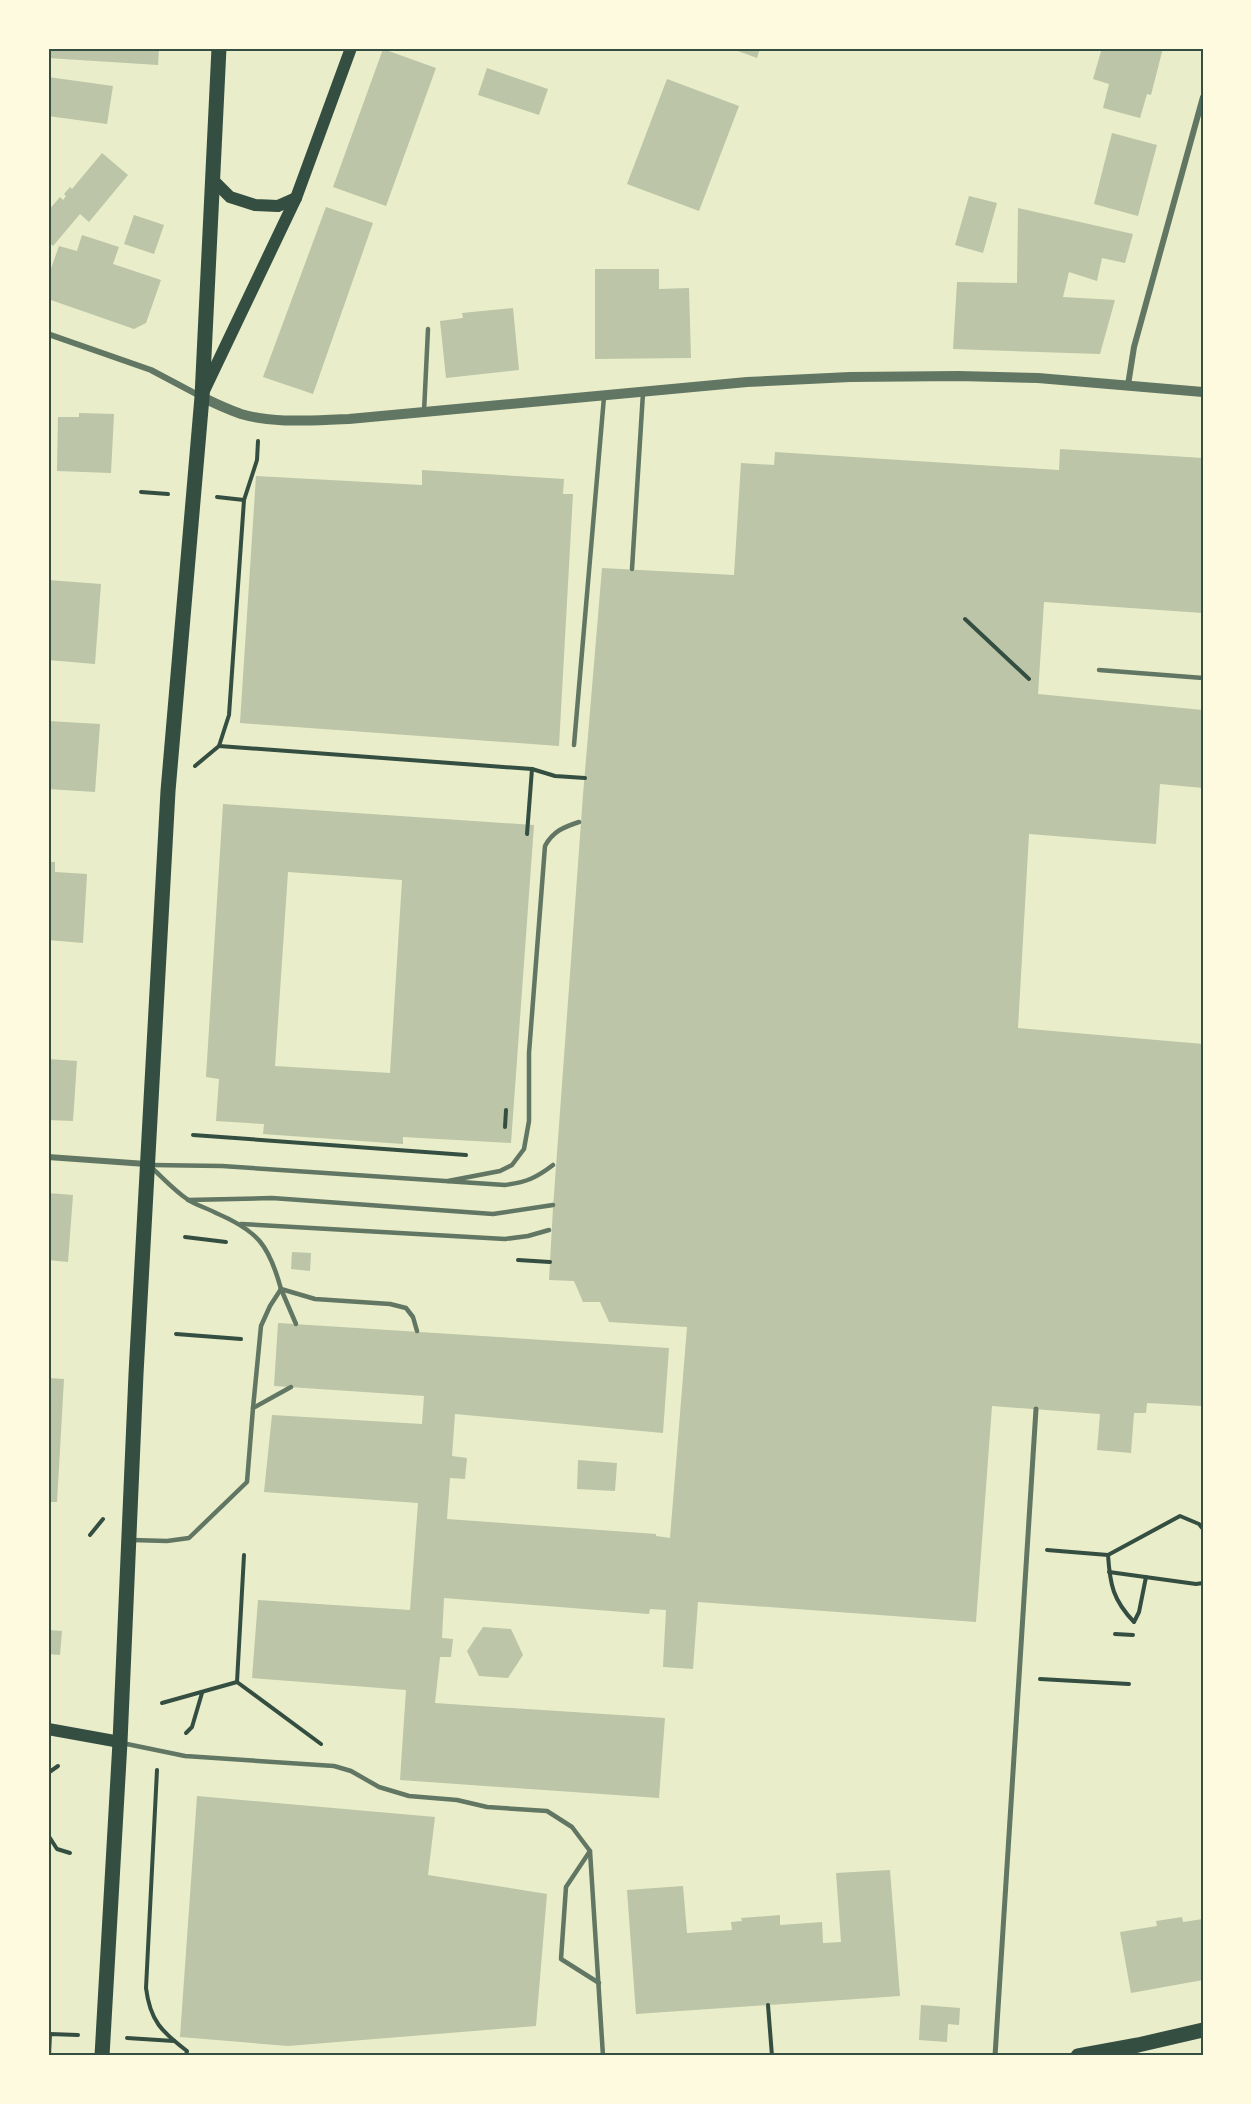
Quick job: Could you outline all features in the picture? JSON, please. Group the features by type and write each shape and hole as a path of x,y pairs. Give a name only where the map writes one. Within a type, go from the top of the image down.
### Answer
{"main road":[{"path":"102,2056 168,791 202,397 219,48"},
{"path":"202,397 296,198 351,48"},
{"path":"214,182 230,197 255,205 278,206 296,198"},
{"path":"48,1729 120,1742"},
{"path":"1078,2056 1203,2030"}],"street":[{"path":"1128,386 1134,347 1203,97"},
{"path":"48,334 151,370 232,410 259,418 297,420 349,418 604,397 747,382 903,376 1038,378 1203,392"},
{"path":"48,1157 148,1165"},
{"path":"995,2056 1036,1409"}],"lane":[{"path":"424,412 428,330"},
{"path":"632,569 643,393"},
{"path":"574,745 604,397"},
{"path":"1099,670 1203,678"},
{"path":"448,1182 500,1171 512,1165 524,1149 529,1121 529,1053 545,846 551,835 579,822"},
{"path":"148,1165 222,1166 505,1185 536,1178 553,1165"},
{"path":"148,1165 188,1200 241,1224 264,1245 296,1324"},
{"path":"188,1200 272,1198 493,1214 553,1205"},
{"path":"241,1224 505,1239 549,1230"},
{"path":"130,1540 167,1541 189,1538 247,1482 261,1326 281,1289"},
{"path":"281,1289 315,1299 390,1304 405,1308 413,1317 417,1331"},
{"path":"253,1408 291,1387"},
{"path":"120,1742 185,1756 334,1766 351,1771 379,1787 409,1796 457,1800 488,1807 548,1811 572,1827 590,1851 603,2056"},
{"path":"590,1851 566,1887 561,1959 599,1983"}],"path":[{"path":"168,791 219,746 229,715 244,500 256,460 259,418"},
{"path":"965,619 1029,680"},
{"path":"219,746 532,769 555,776 585,778"},
{"path":"526,839 532,769"},
{"path":"504,1134 507,1099"},
{"path":"193,1135 467,1155"},
{"path":"176,1334 260,1340"},
{"path":"1027,1548 1108,1555 1180,1516 1199,1524 1203,1529"},
{"path":"237,1682 244,1555"},
{"path":"1108,1555 1110,1583 1120,1607 1134,1622 1139,1612 1146,1577"},
{"path":"1109,1572 1196,1584 1203,1583"},
{"path":"1115,1634 1133,1635"},
{"path":"1019,1678 1129,1684"},
{"path":"162,1703 237,1682"},
{"path":"237,1682 327,1748 334,1766"},
{"path":"186,1733 192,1727 202,1693"},
{"path":"158,1750 146,1988 148,2006 153,2019 187,2053"},
{"path":"48,1773 58,1766"},
{"path":"48,1835 57,1850 70,1853"},
{"path":"768,2004 772,2056"},
{"path":"49,2056 50,2034"}],"building":[{"path":"48,48 159,48 158,65 48,58"},
{"path":"730,48 760,48 757,58"},
{"path":"1102,48 1163,48 1151,95 1147,94 1140,118 1103,108 1109,84 1093,79"},
{"path":"383,49 436,68 386,206 333,187"},
{"path":"487,68 548,89 539,115 478,95"},
{"path":"48,77 113,86 107,124 48,116"},
{"path":"667,79 739,106 699,211 627,184"},
{"path":"1112,133 1157,145 1138,216 1094,204"},
{"path":"102,153 128,175 89,222 80,214 53,246 48,241 48,211 60,197 63,200 66,196 64,194 70,187 72,189"},
{"path":"969,196 997,203 983,253 955,245"},
{"path":"326,207 373,223 313,394 263,377"},
{"path":"1018,208 1133,234 1125,263 1102,258 1097,281 1069,272 1063,297 1115,300 1100,354 953,349 957,282 1017,283"},
{"path":"134,215 164,225 154,254 124,244"},
{"path":"82,235 119,247 113,264 161,280 146,323 134,329 48,299 48,277 59,246 77,251"},
{"path":"595,269 659,269 659,289 689,288 691,358 595,359"},
{"path":"513,308 519,370 446,378 440,321 463,318 462,313"},
{"path":"79,413 114,414 111,473 57,471 58,417 79,417"},
{"path":"1060,449 1203,458 1203,613 1044,602 1038,694 1203,710 1203,788 1160,784 1156,844 1029,834 1018,1028 1203,1044 1203,1406 1147,1403 1146,1413 1134,1413 1131,1453 1097,1450 1100,1414 992,1406 976,1622 698,1602 693,1669 663,1667 666,1610 650,1609 649,1614 444,1598 442,1638 453,1639 451,1657 440,1657 435,1703 665,1718 659,1798 400,1780 406,1690 252,1678 258,1600 410,1610 418,1503 264,1492 272,1415 422,1424 424,1396 274,1386 278,1323 669,1348 663,1433 455,1414 452,1456 467,1458 465,1479 450,1478 447,1519 656,1534 656,1536 670,1538 687,1327 609,1322 600,1302 583,1302 574,1281 549,1280 583,795 602,568 734,575 741,463 774,465 775,452 1059,470"},
{"path":"422,470 564,479 563,494 573,494 559,746 240,723 256,476 422,485"},
{"path":"48,580 101,584 95,664 48,660"},
{"path":"48,721 100,724 95,792 48,789"},
{"path":"223,804 534,825 511,1143 403,1137 403,1144 263,1134 264,1124 216,1121 219,1079 206,1077","holes":["288,872 402,880 390,1073 275,1066"]},
{"path":"48,862 55,862 55,872 87,874 83,943 48,940"},
{"path":"48,1059 77,1061 73,1121 48,1120"},
{"path":"48,1193 73,1195 68,1262 48,1260"},
{"path":"292,1252 311,1253 310,1271 291,1269"},
{"path":"48,1378 64,1379 57,1502 48,1502"},
{"path":"578,1460 617,1463 615,1491 577,1489"},
{"path":"483,1627 511,1629 523,1655 508,1678 479,1676 467,1651"},
{"path":"48,1630 62,1631 60,1655 48,1654"},
{"path":"197,1796 435,1817 428,1875 547,1894 536,2026 288,2046 180,2037"},
{"path":"890,1870 900,1996 636,2014 627,1890 683,1886 687,1933 732,1930 731,1922 742,1921 741,1918 780,1915 780,1925 822,1922 823,1943 841,1942 836,1873"},
{"path":"1182,1917 1183,1922 1203,1919 1203,1980 1131,1993 1120,1932 1157,1926 1156,1921"},
{"path":"921,2005 960,2008 959,2025 948,2024 947,2042 919,2040"}]}
